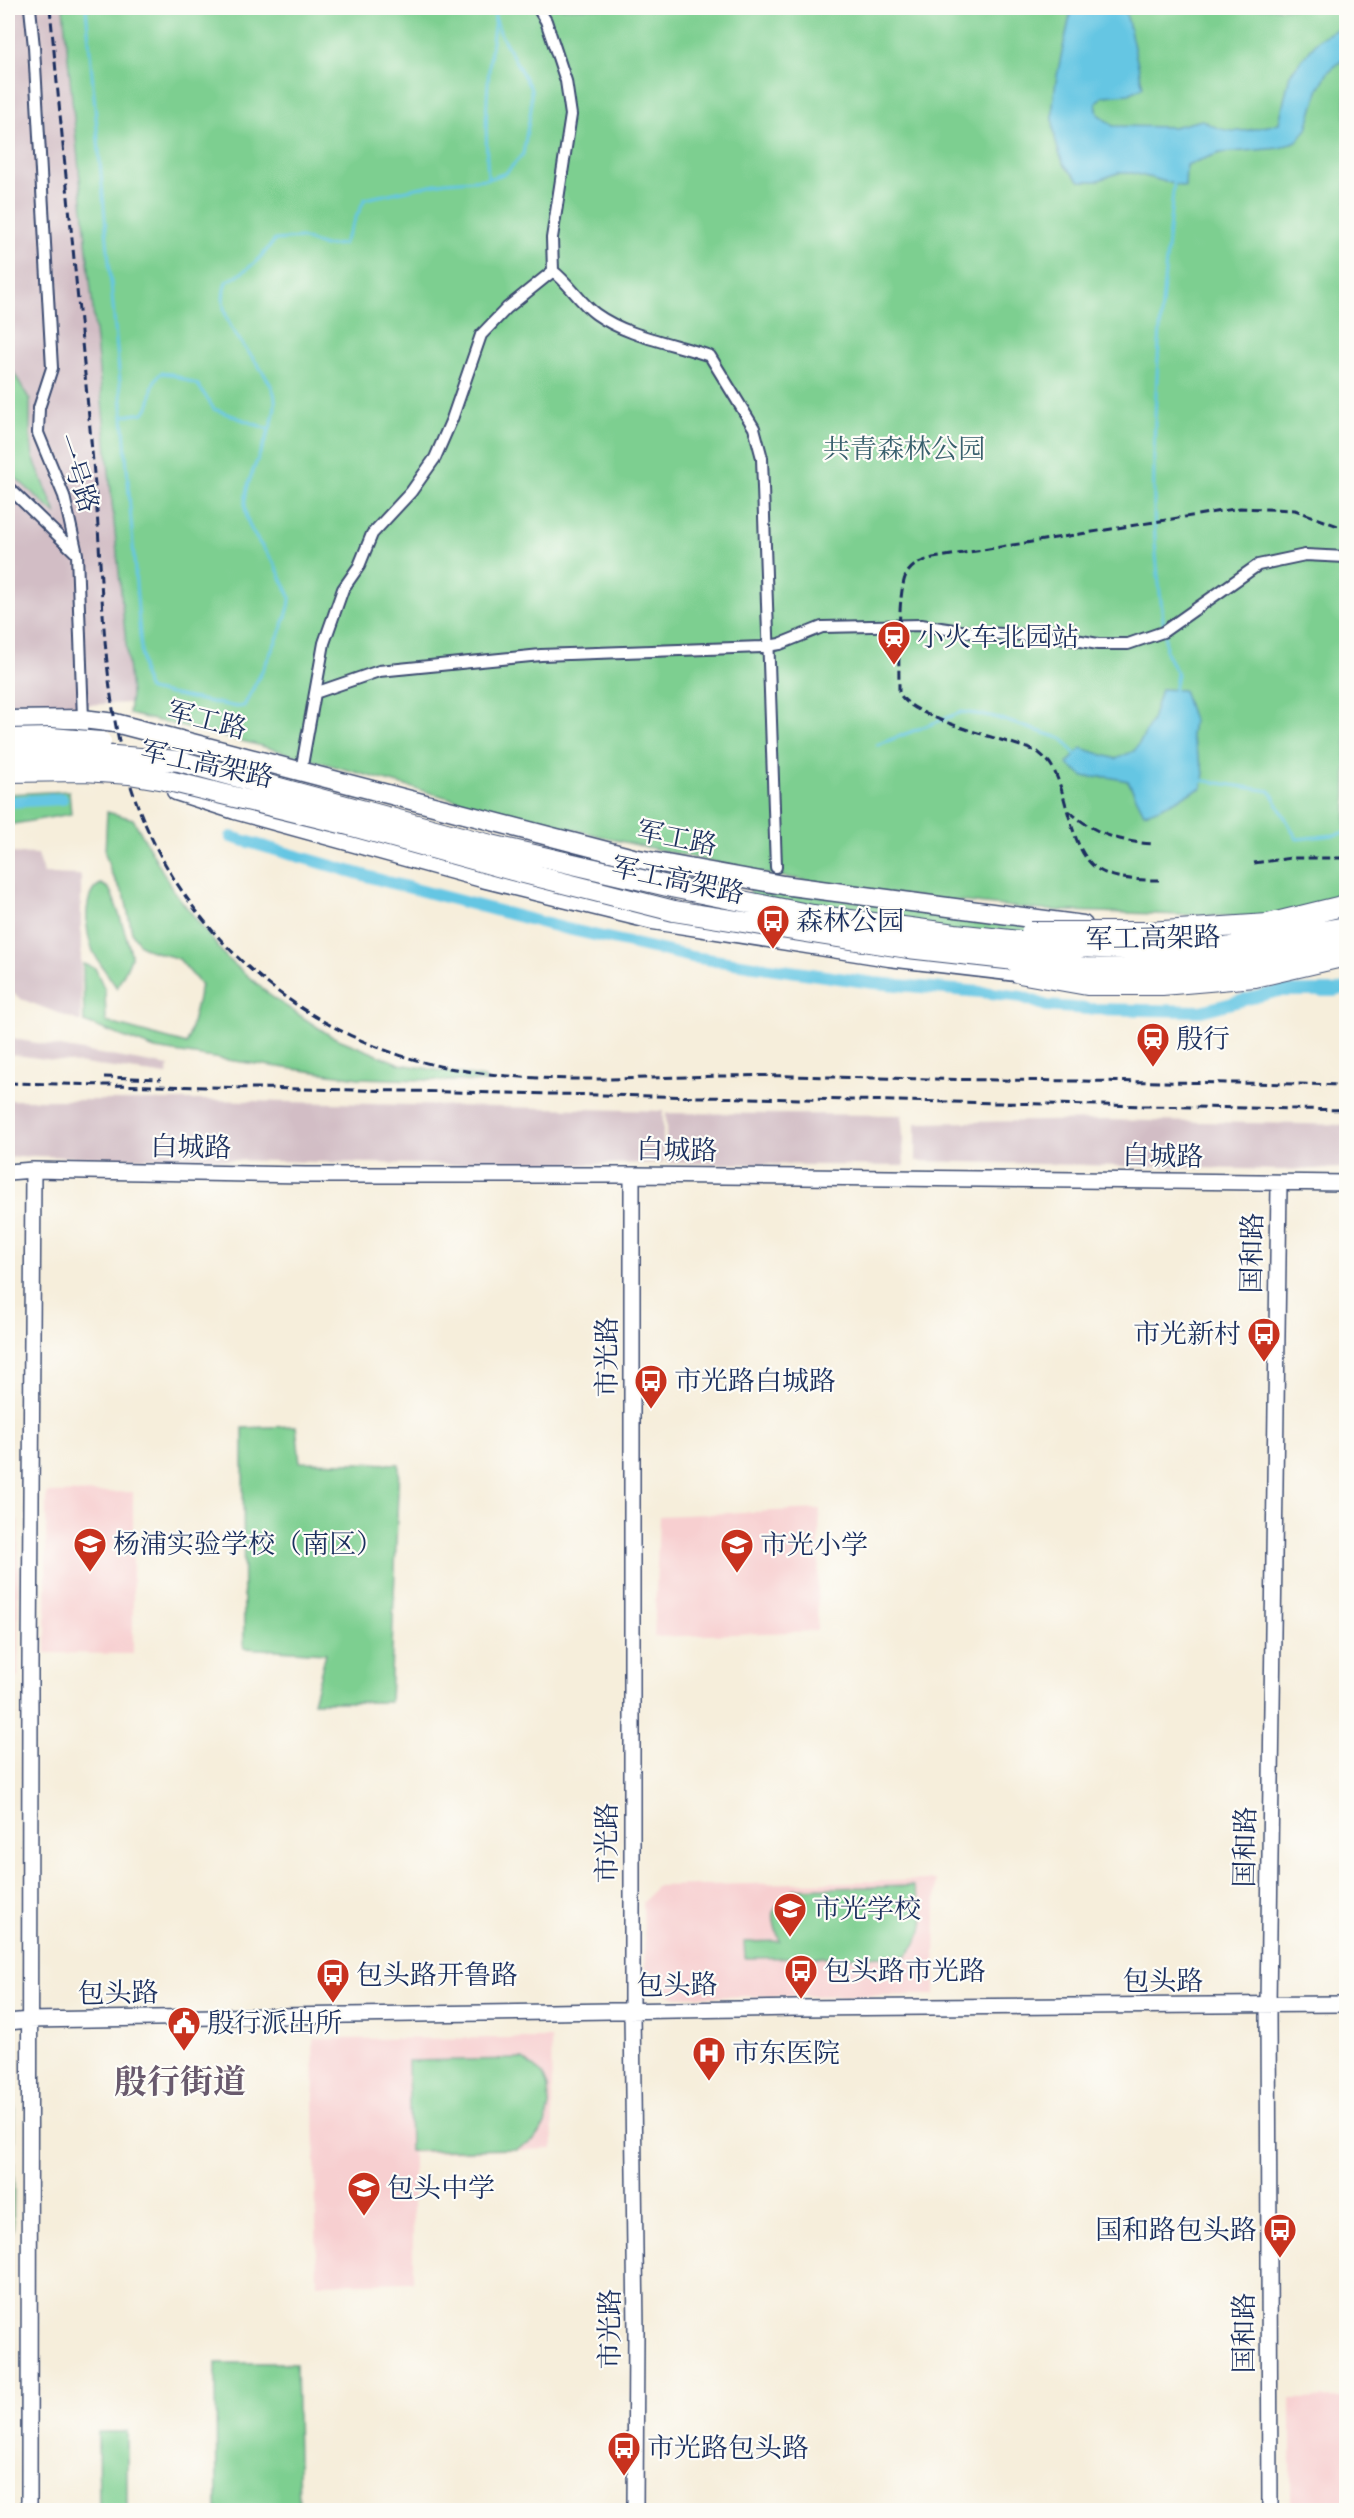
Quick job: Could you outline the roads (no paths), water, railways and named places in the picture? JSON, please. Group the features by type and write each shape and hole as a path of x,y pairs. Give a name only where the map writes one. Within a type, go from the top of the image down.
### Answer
{"highway":[{"path":"8,739 51,738 100,742 129,747 179,761"},
{"name":"军工高架路","path":"8,756 89,754 179,761 490,845 676,888 813,915 956,934 1115,950 1168,951 1224,948 1347,927"},
{"name":"军工高架路","path":"8,774 84,771 129,774 165,780 349,825 512,870 674,910 908,948 1086,968 1153,970 1215,966 1287,955 1347,942"},
{"path":"956,934 1180,931 1268,924 1347,905"},
{"path":"908,948 975,965 1087,985 1162,985 1255,976 1347,955"}],"main road":[{"name":"军工路","path":"8,720 83,719 115,723 633,858 783,885 1141,933 1223,933 1272,929 1347,912"},
{"path":"8,774 99,777 182,793 235,810 482,878 653,920 877,955 1071,978 1128,980 1231,976 1347,955"}],"street":[{"name":"一号路","path":"30,8 35,59 52,368 39,408 38,433 64,496 77,554 83,719 79,776"},
{"path":"538,8 546,21 566,81 571,115 552,238 553,271"},
{"path":"553,271 567,282 594,314 626,330 710,356 753,428 762,458 776,867"},
{"path":"301,771 324,643 343,589 359,566 372,534 411,492 435,458 452,419 481,335 507,308 553,271"},
{"path":"8,487 77,554"},
{"path":"315,693 380,671 541,655 770,646 822,627 921,625 968,632 1059,637 1098,644 1128,644 1163,632 1258,565 1305,555 1347,556"},
{"path":"29,2511 33,1170"},
{"name":"白城路","path":"8,1172 33,1170 305,1175 632,1175 1347,1183"},
{"name":"市光路","path":"632,1175 632,2011 636,2332 635,2511"},
{"name":"国和路","path":"1269,2511 1268,2005 1279,1184"},
{"name":"包头路","path":"8,2022 632,2011 1347,2004"}],"water":[{"path":"1069,8 1125,8 1143,87 1129,94 1103,96 1096,104 1098,114 1113,126 1173,127 1202,120 1221,129 1240,131 1279,123 1290,74 1319,39 1346,24 1346,57 1328,72 1319,88 1307,129 1297,141 1280,148 1220,153 1186,165 1185,187 1133,173 1118,173 1096,181 1080,181 1064,164 1057,147 1054,128 1055,90 1070,16"},
{"path":"1161,689 1183,690 1193,720 1191,736 1204,772 1202,788 1144,813 1128,781 1108,777 1084,777 1067,764 1081,748 1116,759 1134,751 1152,720"}],"waterway":[{"path":"86,8 123,416"},
{"path":"268,429 214,409 198,385 171,374 161,373 156,378 150,403 144,413 123,416 143,675 149,690 237,707 244,706 271,651 289,606 290,597 274,563 247,520 245,503 251,476 274,415 273,390 230,326 223,298 226,282 253,264 275,240 301,238 324,246 343,244 365,199 445,182 488,179 506,173 523,154 531,109 531,89 501,35 492,8"},
{"path":"488,179 487,99 495,19"},
{"path":"1164,628 1155,542 1155,407 1174,183"},
{"path":"1165,635 1166,652 1177,674 1174,691"},
{"path":"877,745 962,712 991,716 1063,739 1078,758"},
{"path":"1200,780 1270,791 1297,839 1346,832"},
{"path":"8,802 62,799"},
{"path":"231,837 384,881 563,928 692,957 874,983 992,993 1022,997 1047,1006 1201,1011 1279,991 1334,991 1346,988"}],"railway":[{"path":"50,8 96,497 105,642 121,750 130,783 151,837 179,887 214,932 255,973 300,1007 350,1035 403,1056 460,1070 501,1075 584,1079 750,1076 1346,1085"},
{"path":"1159,880 1120,878 1099,870 1089,862 1075,837 1057,777 1050,763 1038,752 940,720 907,702 899,692 899,666 901,598 908,571 921,562 933,558 1240,508 1295,510 1346,529"},
{"path":"1069,811 1088,826 1108,835 1153,844"},
{"path":"1254,863 1292,858 1346,858"},
{"path":"104,1077 161,1079"},
{"path":"8,1083 1346,1110"}],"place":[{"name":"小火车北园站","path":"894,666"},
{"name":"森林公园","path":"773,950"},
{"name":"殷行","path":"1153,1068"},
{"name":"市光新村","path":"1264,1363"},
{"name":"市光路白城路","path":"651,1410"},
{"name":"杨浦实验学校（南区）","path":"90,1573"},
{"name":"市光小学","path":"737,1574"},
{"name":"市光学校","path":"790,1938"},
{"name":"包头路市光路","path":"801,2000"},
{"name":"包头路开鲁路","path":"333,2004"},
{"name":"殷行派出所","path":"184,2052"},
{"name":"市东医院","path":"709,2082"},
{"name":"包头中学","path":"364,2217"},
{"name":"国和路包头路","path":"1280,2259"},
{"name":"市光路包头路","path":"624,2477"}],"district":[{"name":"殷行街道","path":"180,2081"}],"park label":[{"name":"共青森林公园","path":"904,449"}]}
